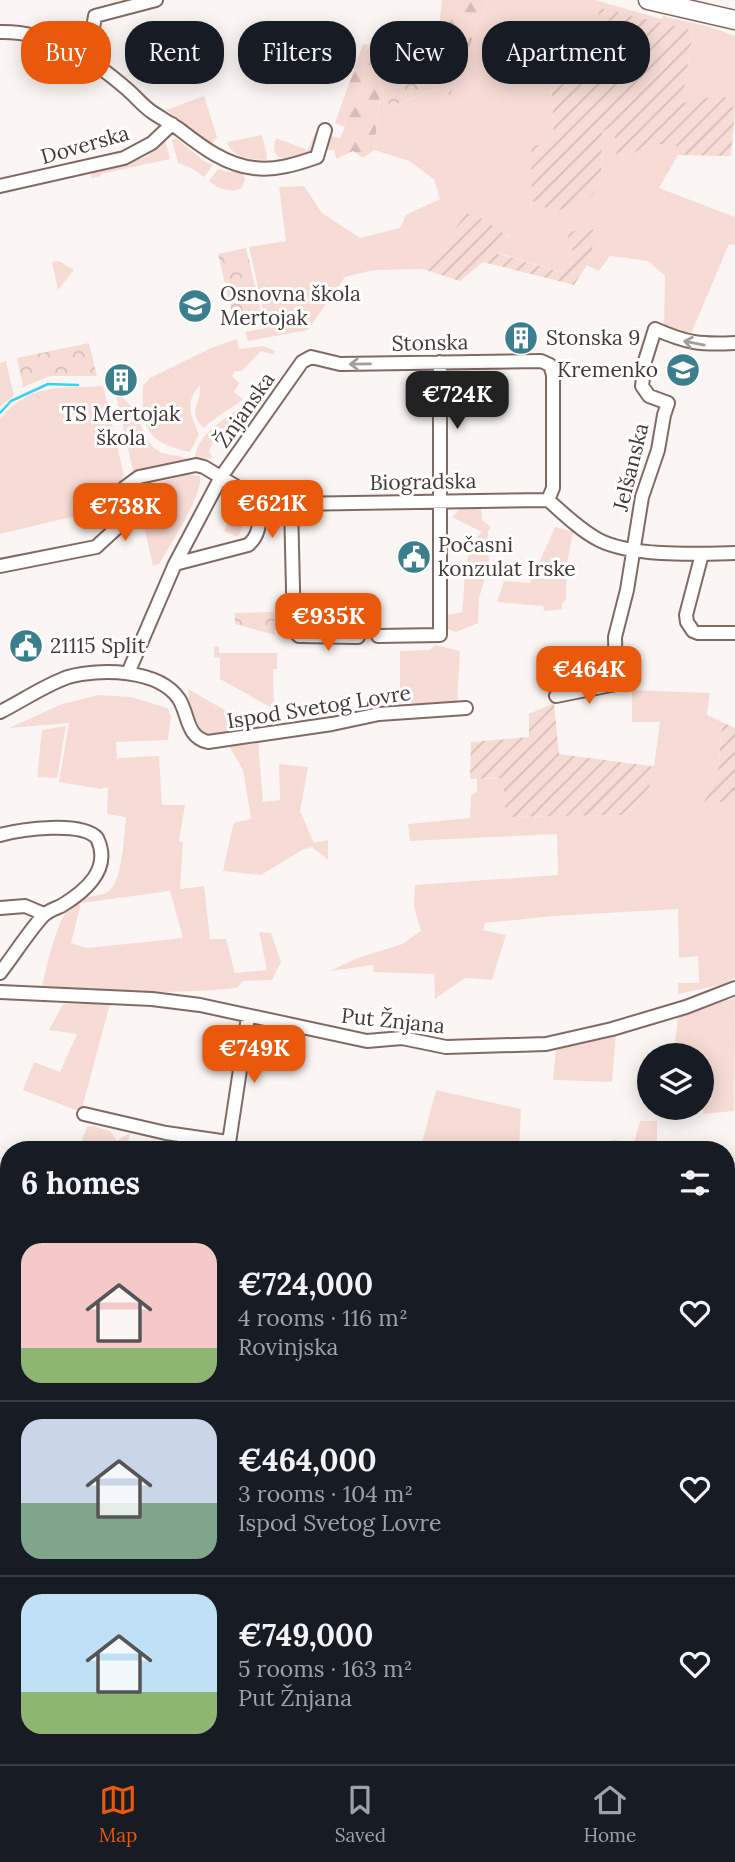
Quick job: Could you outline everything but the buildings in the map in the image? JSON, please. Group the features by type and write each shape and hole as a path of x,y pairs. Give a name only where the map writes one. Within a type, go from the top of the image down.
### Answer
{"highway":[{"path":"648,0 735,20"},
{"path":"698,0 735,12"}],"street":[{"path":"94,21 95,16 156,0"},
{"path":"0,32 21,33"},
{"path":"111,78 152,112 207,151 254,168 298,164 317,157 325,130"},
{"name":"Doverska","path":"0,186 124,158 152,143 172,124"},
{"name":"Jelšanska","path":"632,548 642,497 658,450 668,403 649,396 642,386 645,361 655,329 679,340 710,346 735,344"},
{"name":"Stonska","path":"311,357 340,365 541,361 550,365 553,488 548,500"},
{"name":"Žnjanska","path":"128,673 175,564 222,477 302,362 311,357"},
{"path":"378,636 440,635 440,362"},
{"name":"Biogradska","path":"0,566 96,547 121,524 124,516 119,500 124,488 139,477 196,465 222,477 260,501 291,504 548,500"},
{"path":"548,500 583,531 601,542 646,552 735,553"},
{"path":"175,564 248,545 255,539 258,531 260,501"},
{"path":"291,504 294,631 299,636 358,638"},
{"path":"556,696 616,684 615,637 627,590 632,548"},
{"path":"702,554 686,615 689,627 698,633 735,633"},
{"name":"Ispod Svetog Lovre","path":"0,712 68,677 98,672 128,673 161,683 180,701 189,727 196,736 208,742 332,724 379,713 466,708"},
{"path":"0,835 38,829 76,829 92,833 101,847 103,858 89,885 44,914 0,973"},
{"path":"0,908 24,906 44,914"},
{"name":"Put Žnjana","path":"0,992 152,999 200,1005 367,1041 402,1038 446,1047 546,1044 612,1029 686,1007 735,988"},
{"path":"229,1141 248,1017"},
{"path":"84,1114 204,1141"}],"green space":[{"path":"442,0 488,0 468,50 468,21 440,21"},
{"path":"488,0 595,0 662,19 663,16 711,27 735,36 735,110 682,104 694,31 650,41 650,21 482,21 482,84 551,84 554,140 601,182 602,132 614,125 618,161 650,144 676,144 678,155 659,188 735,217 735,245 729,244 691,334 664,327 665,276 648,261 610,256 599,271 586,265 592,257 592,229 560,272 495,252 510,237 467,213 423,269 374,270 345,277 308,330 248,341 245,332 267,328 249,247 286,241 279,187 304,186 322,213 360,238 400,228 406,215 440,199 434,179 409,161 374,150 381,86 391,107 434,89 450,95 454,84 468,84 468,50"},
{"path":"600,8 694,31 683,103 699,98 726,97 735,110 731,156 678,155 676,144 650,144 617,162 614,125 602,132 601,182 594,193 577,207 553,211 532,201 531,147 554,140 551,84 650,84 650,21 597,21"},
{"path":"363,44 370,45 370,84 381,86 374,150 363,158 353,151 336,159 334,150 326,150 331,136 340,138 345,127 335,123 349,84 356,84 356,64"},
{"path":"381,84 432,84 434,89 390,107"},
{"path":"432,84 454,84 450,95 434,89"},
{"path":"204,96 217,137 210,143 166,110"},
{"path":"315,133 320,136 315,152 286,159 276,154 276,138 308,150"},
{"path":"262,135 266,160 238,155 227,142"},
{"path":"176,138 213,165 204,177 178,163 172,140"},
{"path":"165,139 170,159 92,178 91,175 95,171 146,157"},
{"path":"218,169 242,172 245,179 242,188 229,190 209,181"},
{"path":"467,213 485,220 510,238 496,253 560,272 566,258 575,252 567,245 569,232 593,229 592,257 574,285 483,262 460,281 423,269"},
{"path":"246,248 262,316 234,322 218,254"},
{"path":"59,261 74,270 58,290 52,262"},
{"path":"237,339 239,349 264,346 275,351 274,355 261,351 242,371 235,371 232,376 239,383 234,392 243,399 204,428 195,412 200,385 192,398 190,409 199,434 190,452 164,444 155,438 145,423 143,386 150,378 211,348"},
{"path":"89,343 97,376 50,376 23,387 17,358"},
{"path":"6,361 14,396 0,406 0,363"},
{"path":"103,386 124,475 104,505 92,512 0,534 0,418 12,406 35,393 60,388"},
{"path":"115,391 135,411 155,449 187,459 133,471"},
{"path":"248,400 254,402 243,420 214,441 209,451 211,459 195,457 202,439"},
{"path":"188,474 200,476 197,495 159,564 153,566 135,488"},
{"path":"235,506 249,512 238,537 224,531"},
{"path":"481,508 482,520 491,527 488,531 489,565 479,598 478,623 456,632 448,629 448,615 462,612 467,559 475,540 482,532 452,517 460,509"},
{"path":"555,527 573,532 567,564 566,600 562,609 544,611 543,606 497,602 504,581 530,583"},
{"path":"274,612 275,635 235,624 235,613"},
{"path":"435,645 460,651 457,704 412,706 412,691 400,689 400,651 430,650"},
{"path":"219,646 219,653 277,653 277,669 273,669 274,709 220,679 220,658 214,657 214,647"},
{"path":"188,689 261,731 205,738 190,707"},
{"path":"632,690 710,693 707,715 722,722 718,773 704,802 735,802 735,978 720,985 678,994 678,983 699,983 698,956 679,958 678,909 485,923 483,930 506,935 492,980 465,978 435,999 434,974 373,972 373,965 330,971 355,959 402,944 421,931 414,907 415,885 558,875 557,834 410,841 408,824 470,818 471,795 477,792 477,779 504,778 506,817 631,815 632,806 649,799 651,766 654,766 660,722 632,722"},
{"path":"99,695 131,697 167,708 171,716 168,740 116,742 117,762 118,758 159,756 162,805 185,805 179,841 183,842 180,889 204,886 210,939 226,939 235,973 267,970 259,932 271,933 281,962 272,980 243,981 237,988 188,991 41,991 52,946 66,912 79,899 106,893 116,880 122,858 126,817 107,814 108,787 100,789 59,782 69,723 9,728 62,704","holes":["170,891 183,938 87,948 71,943 81,903"]},
{"path":"554,703 559,754 651,766 649,799 632,806 631,815 506,817 503,778 470,779 471,742 529,737 529,714"},
{"path":"722,722 735,728 735,802 704,802 718,773"},
{"path":"66,726 57,778 37,777 42,730"},
{"path":"258,740 263,802 280,800 279,764 308,767 300,811 314,843 328,840 328,860 312,847 261,875 223,871 233,825 251,819 243,770 228,744"},
{"path":"735,998 734,1111 714,1113 714,1043 675,1043 678,1015"},
{"path":"63,1004 110,1004 81,1112 23,1090 34,1062 60,1072 77,1034 49,1030"},
{"path":"616,1033 612,1082 553,1080 556,1049"},
{"path":"436,1090 521,1109 519,1141 422,1141"},
{"path":"640,1121 657,1121 657,1141 635,1141"},
{"path":"87,1127 110,1131 117,1141 82,1141"},
{"path":"133,1131 129,1134 129,1141 117,1141"}],"waterway":[{"path":"0,413 11,401 48,384 78,385"}],"place":[{"name":"Osnovna škola Mertojak","path":"195,306"},
{"name":"Stonska 9","path":"521,338"},
{"name":"Kremenko","path":"683,370"},
{"name":"TS Mertojak škola","path":"121,380"},
{"name":"Počasni konzulat Irske","path":"414,557"},
{"name":"21115 Split","path":"26,646"}]}
